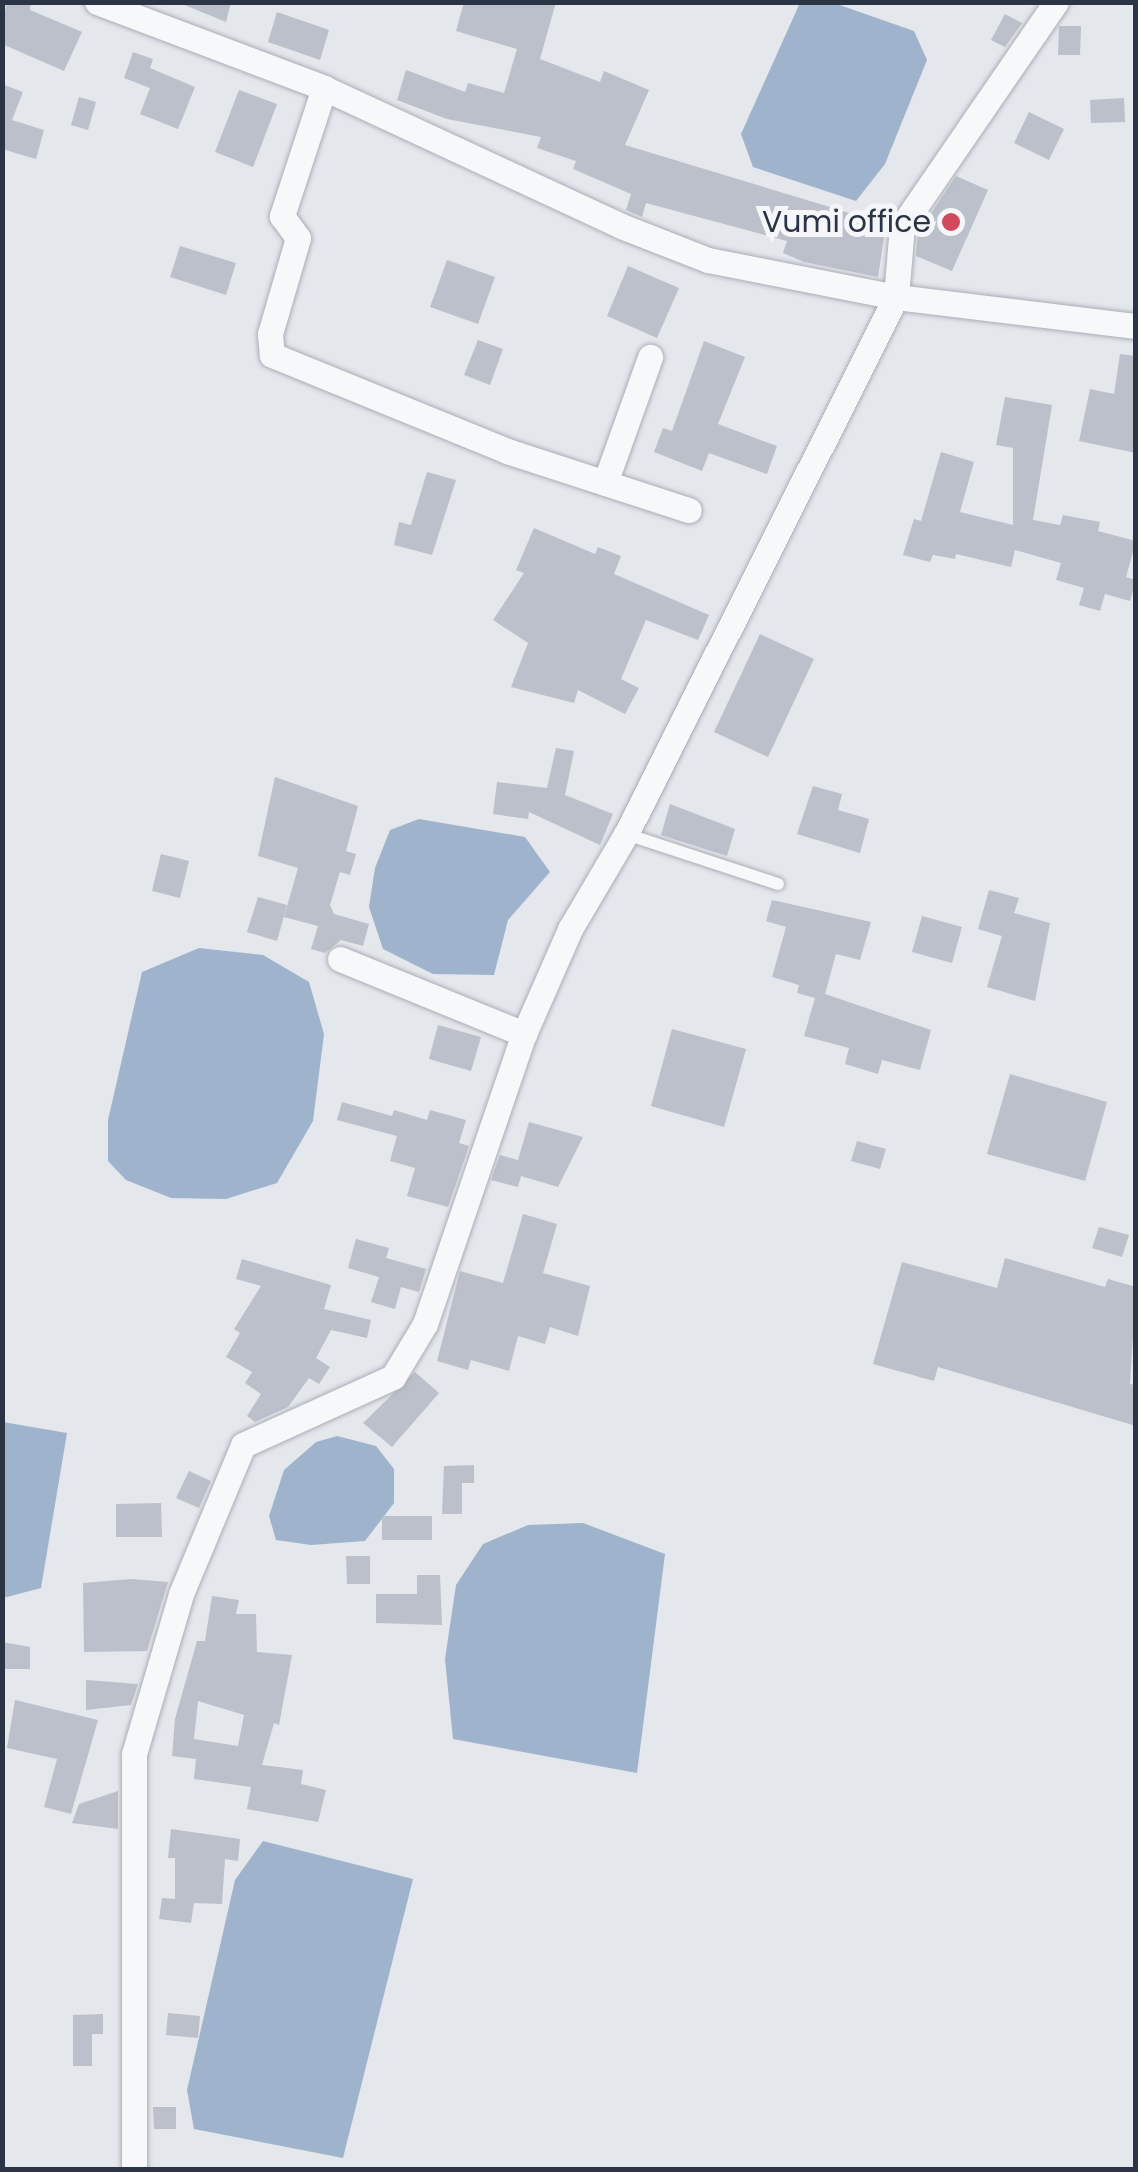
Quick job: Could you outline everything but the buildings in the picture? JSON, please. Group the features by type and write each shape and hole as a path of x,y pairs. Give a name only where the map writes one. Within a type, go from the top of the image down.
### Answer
{"street":[{"path":"97,2 324,88 621,226 708,260 896,298 1136,326"},
{"path":"134,2170 134,1754 180,1594 243,1445 392,1377 425,1324 524,1034 570,928 626,834 896,298 902,226 1056,2"},
{"path":"324,88 282,216 298,238 270,334 272,356 605,483 689,510"},
{"path":"605,483 650,357"},
{"path":"340,959 524,1034"}],"lane":[{"path":"626,834 778,884"}],"water":[{"path":"831,2 914,31 927,60 885,164 856,201 753,167 741,134 799,5"},
{"path":"419,819 525,837 550,872 508,920 494,975 433,974 383,949 369,907 375,868 390,830"},
{"path":"199,948 263,955 309,982 324,1034 313,1121 277,1183 226,1199 171,1198 126,1180 108,1161 108,1120 142,972"},
{"path":"3,1422 67,1433 41,1588 3,1598"},
{"path":"337,1436 376,1446 394,1469 394,1503 365,1541 311,1545 276,1540 269,1516 284,1470 316,1442"},
{"path":"583,1523 665,1554 637,1773 453,1739 445,1659 456,1585 483,1544 528,1525"},
{"path":"263,1841 413,1879 343,2158 194,2129 187,2090 235,1880"}],"place":[{"name":"Vumi office","path":"951,222"}]}
